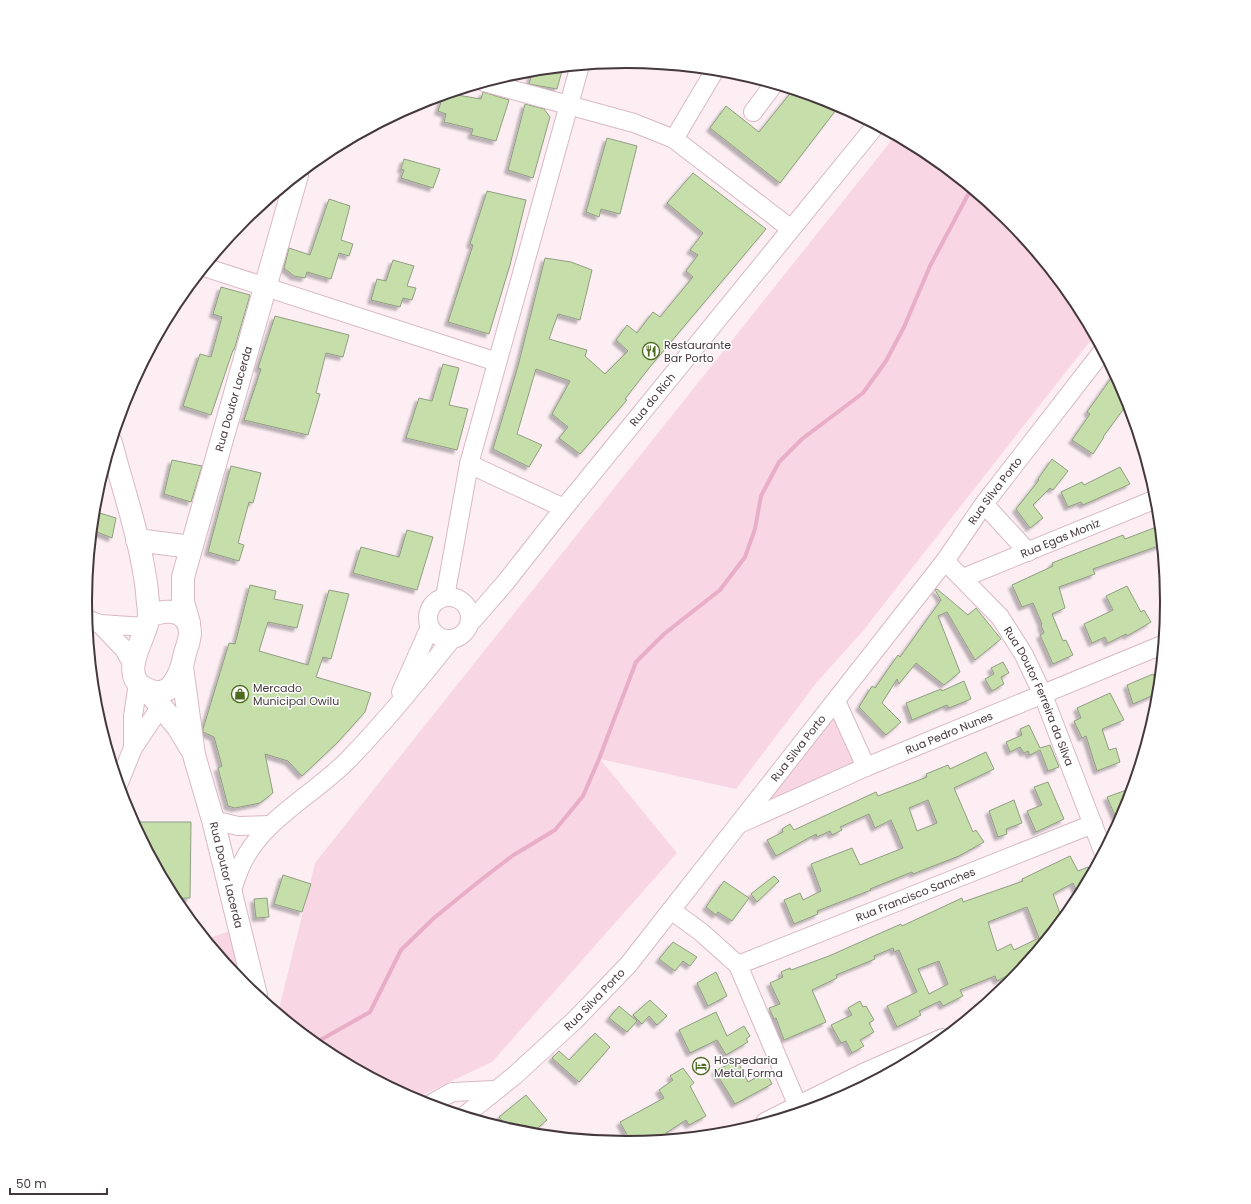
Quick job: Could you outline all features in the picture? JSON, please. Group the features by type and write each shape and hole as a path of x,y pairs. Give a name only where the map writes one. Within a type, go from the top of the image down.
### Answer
{"main road":[{"name":"Rua Doutor Lacerda","path":"253,985 230,895 213,820 194,755 177,676 190,634 189,623 183,602 183,577 295,182"},
{"path":"113,452 137,540 145,580 147,621 145,686 165,691 177,676"},
{"path":"137,540 191,548"},
{"path":"147,621 165,611 176,611 189,623"},
{"name":"Rua Doutor Lacerda","path":"145,686 178,727 194,755"}],"street":[{"path":"453,599 469,464 578,70"},
{"path":"674,139 711,75"},
{"path":"493,85 634,123 674,139 791,229"},
{"path":"753,112 771,88"},
{"name":"Rua do Rich","path":"471,622 506,583 564,508 791,229 870,128"},
{"path":"209,269 497,362"},
{"name":"Rua Silva Porto","path":"469,1112 494,1090 514,1076 574,1021 628,965 736,825 836,701 945,561 984,504 1099,356"},
{"path":"469,464 564,508"},
{"name":"Rua Egas Moniz","path":"963,578 1150,502"},
{"path":"984,504 1028,552"},
{"name":"Rua Doutor Ferreira da Silva","path":"945,561 1000,617 1024,655 1043,695 1101,845"},
{"path":"451,640 438,636 430,627 428,620 432,606 438,600 453,599 506,583"},
{"path":"230,895 244,858 272,825 347,762 392,713 451,640 464,634 471,622 471,614 467,606 453,599"},
{"path":"93,622 147,621"},
{"path":"93,622 124,649 145,686 133,748 121,777"},
{"path":"392,713 430,627"},
{"name":"Rua Pedro Nunes","path":"736,825 866,767 1157,647"},
{"path":"133,748 134,716 145,686"},
{"path":"836,701 866,767"},
{"path":"213,820 238,826 272,825"},
{"name":"Rua Francisco Sanches","path":"738,965 1093,824"},
{"path":"671,910 700,932 738,965 798,1106"},
{"path":"789,1111 863,1073 915,1050"},
{"path":"436,1101 452,1092 494,1090"},
{"path":"452,1092 463,1111"}],"shaded area":[{"path":"892,140 951,178 1003,224 1027,250 1070,305 1091,340 862,632 817,682 736,789 600,759 677,853 492,1062 422,1095 389,1081 358,1064 300,1026 279,1008 315,863"},
{"path":"835,709 858,763 754,812"},
{"path":"230,931 240,971 224,954 211,937"}],"building":[{"path":"562,72 557,89 529,84 531,77"},
{"path":"483,92 509,100 496,141 471,135 473,129 444,122 446,114 438,111 441,101 457,95 481,99"},
{"path":"790,94 835,111 780,183 710,128 726,106 759,132"},
{"path":"525,104 544,109 550,117 533,178 508,170"},
{"path":"607,138 637,146 620,214 601,209 599,217 586,212"},
{"path":"404,159 440,169 433,188 401,178 404,170 401,169"},
{"path":"693,173 766,229 649,368 625,399 627,400 580,454 559,438 568,427 552,414 570,381 536,369 517,434 542,445 529,467 493,449 518,366 545,258 571,262 592,270 580,320 558,314 549,339 587,350 585,356 605,374 628,351 616,340 627,325 637,333 653,312 660,317 693,277 686,271 698,255 690,250 703,233 667,203"},
{"path":"487,191 526,200 510,265 489,334 448,322 473,245 470,244"},
{"path":"329,199 350,206 341,240 353,244 349,256 339,253 331,279 307,272 305,278 294,276 284,268 289,248 310,255"},
{"path":"393,260 414,266 407,286 416,288 412,300 403,298 400,307 371,300 377,279 386,281"},
{"path":"221,287 250,295 234,350 211,415 183,406 200,354 211,357 222,317 213,314"},
{"path":"275,316 349,335 343,357 326,353 316,393 320,394 308,435 244,420 261,369 258,368"},
{"path":"443,364 459,368 449,405 468,409 457,450 406,438 419,398 432,401"},
{"path":"1110,379 1123,409 1103,437 1093,454 1072,440 1090,414 1087,412"},
{"path":"1052,459 1068,471 1053,490 1050,488 1033,505 1043,518 1030,528 1016,509 1039,480 1038,479"},
{"path":"172,460 202,466 191,502 164,494"},
{"path":"231,466 261,473 253,503 249,502 238,543 244,545 239,561 208,552"},
{"path":"1120,467 1130,484 1083,505 1081,502 1068,507 1061,492 1082,482 1084,485"},
{"path":"99,513 116,518 112,538 96,532"},
{"path":"1154,528 1156,547 1093,569 1095,574 1059,587 1065,608 1052,614 1063,641 1066,640 1073,655 1053,664 1040,635 1044,633 1042,624 1033,603 1022,607 1012,585 1053,566 1052,563 1123,535 1125,539"},
{"path":"407,530 433,537 417,590 353,573 361,547 399,557"},
{"path":"250,585 276,591 274,599 303,605 297,628 268,622 259,651 308,665 329,590 349,594 331,659 323,657 316,677 371,693 365,712 338,742 302,776 288,761 265,754 273,793 260,803 235,808 228,806 218,768 222,766 214,737 203,732 203,729 229,643 235,644"},
{"path":"1127,586 1141,612 1144,610 1151,622 1127,636 1126,634 1108,643 1105,637 1092,643 1084,624 1113,610 1106,596"},
{"path":"937,589 968,615 976,608 1001,639 975,660 947,612 938,616 960,672 944,685 916,663 899,684 897,679 882,703 901,722 886,735 859,707 872,686 875,688 898,655 900,657 941,600 935,590"},
{"path":"1003,662 1009,673 1001,677 1004,684 992,691 985,679 994,674 991,668"},
{"path":"1153,674 1154,677 1151,696 1133,704 1127,685"},
{"path":"964,681 971,699 949,708 947,705 912,720 906,703 941,689 942,691"},
{"path":"1110,693 1124,720 1102,729 1109,750 1116,748 1120,762 1097,771 1086,736 1082,738 1074,721 1081,718 1077,708"},
{"path":"1029,725 1040,748 1050,745 1059,767 1048,771 1040,750 1030,755 1028,751 1024,753 1020,747 1010,752 1006,742 1022,735 1020,729"},
{"path":"986,752 994,769 954,788 973,832 976,830 984,842 959,856 913,874 912,872 870,889 871,890 817,911 818,914 794,924 784,900 800,893 803,900 821,891 811,864 852,848 860,865 903,848 891,820 875,828 869,814 840,827 842,830 832,835 830,831 817,837 816,834 776,856 767,840 783,832 782,829 790,824 794,830 876,792 878,796 927,777 926,774 948,765 950,769","holes":["928,800 937,823 917,831 909,808"]},
{"path":"1048,782 1064,819 1036,832 1027,811 1042,805 1034,787"},
{"path":"1125,791 1115,815 1107,797"},
{"path":"1014,800 1022,823 1006,829 1007,834 998,837 989,811"},
{"path":"140,822 191,822 190,898 180,898 163,869"},
{"path":"1070,856 1078,871 1088,868 1076,889 1073,883 1053,894 1060,913 1027,954 1006,976 997,981 995,976 960,990 963,996 943,1006 940,1001 919,1011 921,1015 897,1027 887,1006 917,992 899,950 894,952 893,948 874,956 875,959 836,975 837,978 812,990 826,1022 784,1040 776,1018 774,1019 769,1008 780,1004 770,983 783,977 781,972 790,968 791,970 829,956 901,924 902,926 962,898 963,902 1023,881 1022,879","holes":["1027,907 1039,938 1014,950 1011,944 997,951 988,922","939,961 948,984 929,994 918,969"]},
{"path":"283,875 311,884 302,912 274,904"},
{"path":"774,876 779,881 757,902 751,894"},
{"path":"724,881 749,898 732,921 718,912 716,915 706,907"},
{"path":"267,898 269,917 256,918 254,899"},
{"path":"673,942 697,957 690,966 683,961 675,971 659,959"},
{"path":"716,972 727,996 708,1006 697,983"},
{"path":"650,1000 667,1016 657,1025 649,1016 642,1024 633,1015"},
{"path":"860,1001 863,1007 866,1006 874,1020 869,1023 874,1032 860,1040 864,1046 852,1053 846,1041 841,1043 831,1025 852,1015 848,1008"},
{"path":"619,1006 637,1021 627,1032 609,1018"},
{"path":"716,1012 727,1036 744,1026 750,1036 746,1039 748,1042 726,1055 717,1040 690,1053 679,1030"},
{"path":"595,1033 610,1047 579,1082 552,1058 559,1051 569,1060"},
{"path":"737,1060 748,1082 766,1072 772,1084 735,1104 715,1071"},
{"path":"683,1068 694,1083 690,1086 706,1116 689,1125 686,1120 666,1133 667,1134 628,1136 620,1122 664,1098 659,1090 673,1080 670,1076"},
{"path":"526,1095 547,1120 537,1128 503,1122 499,1117"}],"waterway":[{"path":"320,1040 370,1012 401,950 434,918 477,883 512,856 555,830 583,796 599,759 636,662 664,634 720,590 745,557 755,529 761,496 779,462 802,439 863,393 886,361 904,327 930,266 969,193"}],"place":[{"name":"Restaurante Bar Porto","path":"651,351"},
{"name":"Mercado Municipal Owilu","path":"240,694"},
{"name":"Hospedaria Metal Forma","path":"701,1066"}]}
